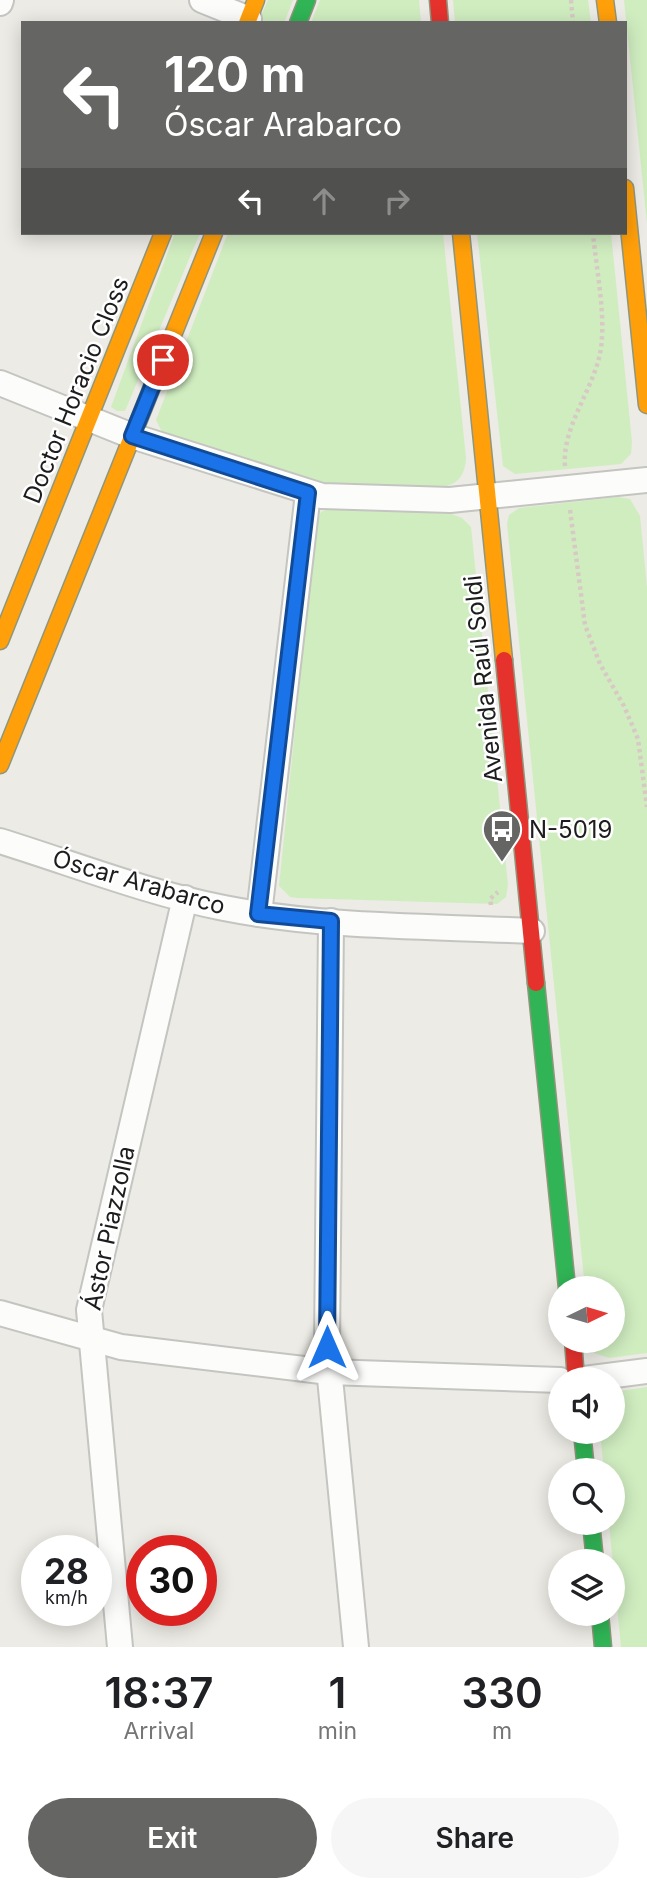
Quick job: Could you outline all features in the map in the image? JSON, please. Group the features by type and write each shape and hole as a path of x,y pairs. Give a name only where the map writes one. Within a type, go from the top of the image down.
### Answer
{"main road":[{"path":"299,21 307,0"},
{"path":"438,0 440,21"},
{"path":"606,0 608,21"},
{"path":"627,208 647,404"},
{"name":"Doctor Horacio Closs","path":"0,641 162,235"},
{"path":"0,765 213,235"},
{"name":"Avenida Raúl Soldi","path":"461,235 566,1276"},
{"path":"601,1626 603,1647"}],"street":[{"path":"202,0 251,14"},
{"path":"0,383 132,436 308,493 346,498 438,500 647,480"},
{"path":"258,914 308,493"},
{"name":"Óscar Arabarco","path":"0,841 185,898 258,914 331,921 532,931"},
{"name":"Ástor Piazzolla","path":"121,1647 89,1310 185,898"},
{"path":"331,921 329,1372 356,1647"},
{"path":"0,1313 90,1340 137,1349 329,1372 548,1380"},
{"path":"625,1374 647,1371"}],"path":[{"path":"571,0 573,21"},
{"path":"566,470 568,440 596,368 602,343 593,235"},
{"path":"569,502 585,625 596,655 638,739 647,807"}],"green space":[{"path":"268,0 293,0 285,21 259,21"},
{"path":"320,0 419,0 421,21 312,21"},
{"path":"453,0 588,0 591,21 455,21"},
{"path":"624,0 647,0 647,224 627,21"},
{"path":"174,235 199,235 125,411 117,411 111,407"},
{"path":"227,235 443,235 466,458 464,469 457,481 442,487 319,485 162,432 156,420"},
{"path":"477,235 611,235 631,454 621,464 515,474 503,466"},
{"path":"618,497 630,499 640,516 647,587 647,1353 609,1358 594,1353 625,1353 625,1276 584,1276 507,524 509,515 519,508"},
{"path":"330,508 451,514 462,518 471,527 508,885 506,897 497,904 297,898 290,897 279,886 316,523 321,512"},
{"path":"647,1387 647,1647 621,1647 619,1626 625,1626 625,1549 612,1549 610,1535 625,1535 625,1458 603,1458 601,1444 625,1444 625,1390"}],"traffic: fast":[{"path":"299,21 307,0"},
{"path":"536,983 566,1276"},
{"path":"583,1444 585,1458"},
{"path":"592,1535 594,1549"},
{"path":"601,1626 603,1647"}],"traffic: slow":[{"path":"248,21 256,0"},
{"path":"605,0 608,21"},
{"path":"627,208 647,405"},
{"path":"0,641 162,235"},
{"path":"0,765 213,235"},
{"path":"461,235 504,660"}],"traffic: jam":[{"path":"438,0 440,21"},
{"path":"504,660 536,983"},
{"path":"574,1353 575,1367"}],"place":[{"name":"N-5019","path":"502,863"}],"route":[{"path":"163,360 132,436 308,493 258,914 331,921 327,1347"}]}
